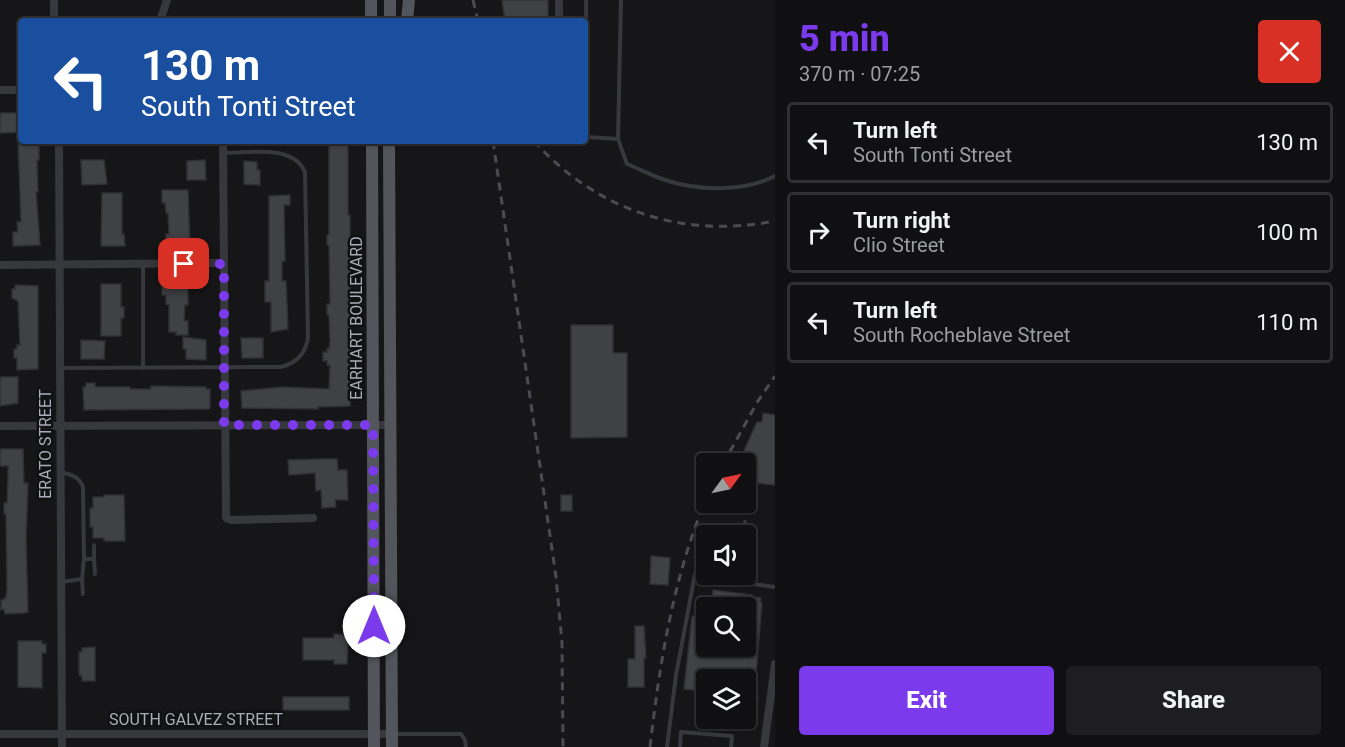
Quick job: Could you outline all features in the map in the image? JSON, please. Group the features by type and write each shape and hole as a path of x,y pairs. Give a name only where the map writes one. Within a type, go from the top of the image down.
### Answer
{"main road":[{"path":"371,0 371,18"},
{"path":"390,0 390,18"},
{"path":"407,18 409,0"},
{"name":"EARHART BOULEVARD","path":"372,144 374,747"},
{"name":"EARHART BOULEVARD","path":"389,144 392,747"},
{"path":"373,261 390,261"},
{"path":"374,585 391,585"}],"street":[{"path":"54,0 54,18"},
{"path":"161,18 167,0"},
{"path":"559,0 559,18"},
{"path":"0,90 18,90"},
{"name":"ERATO STREET","path":"59,144 62,747"},
{"path":"223,144 226,518 231,520 312,518"},
{"path":"0,265 224,264"},
{"path":"0,426 391,425"},
{"path":"764,747 775,663"},
{"name":"SOUTH GALVEZ STREET","path":"0,734 392,734"}],"lane":[{"path":"586,0 586,18"},
{"path":"621,0 618,139 627,164 682,185 740,187 754,185 775,176"},
{"path":"588,137 618,139"},
{"path":"60,368 286,366 301,356 308,337 304,169 295,158 285,153 223,153"},
{"path":"143,368 144,264"},
{"path":"60,472 76,477 81,481 83,487 83,594"},
{"path":"94,544 95,574"},
{"path":"84,559 94,559"},
{"path":"667,747 676,675 696,574"},
{"path":"61,582 82,579"},
{"path":"756,584 775,586"},
{"path":"680,747 681,732 732,736 731,747"},
{"path":"392,734 461,734 466,747"}],"building":[{"path":"502,0 548,0 548,18 505,18"},
{"path":"0,113 18,113 18,132 0,133"},
{"path":"18,144 39,144 38,192 36,192 40,245 13,246 13,232 18,232 17,222 21,222"},
{"path":"329,144 348,144 350,406 318,407 318,409 242,408 241,391 282,387 329,389 330,365 327,365 327,361 323,361 323,352 329,349 330,341 329,315 327,315 327,304 330,304 329,245 327,245 327,235 329,235"},
{"path":"81,160 104,160 107,184 82,185"},
{"path":"205,160 206,180 187,180 187,161"},
{"path":"244,161 257,162 257,170 260,170 260,185 244,184"},
{"path":"162,190 188,190 190,246 166,246 166,234 169,234 168,213 166,213 165,203 162,203"},
{"path":"102,193 122,193 122,234 124,234 125,246 101,246"},
{"path":"290,195 290,205 284,205 285,261 282,261 282,281 286,281 288,329 271,332 271,302 265,302 265,281 269,281 269,196"},
{"path":"101,284 121,284 121,307 124,307 124,318 121,318 121,336 101,336"},
{"path":"15,285 38,286 38,369 17,370 14,349 20,345 18,301 12,298 12,289 15,289"},
{"path":"188,285 188,305 185,305 184,321 188,321 188,335 176,335 176,332 169,332 169,305 166,304 166,295 162,295 162,286"},
{"path":"571,325 613,325 613,353 627,353 627,437 571,438"},
{"path":"183,337 206,340 206,360 186,359"},
{"path":"241,338 263,338 263,358 242,358"},
{"path":"81,340 105,341 104,359 81,359"},
{"path":"0,377 18,377 18,403 0,406"},
{"path":"86,383 95,383 95,387 130,387 130,389 151,389 151,386 206,387 210,389 210,407 209,409 84,410 83,387 86,387"},
{"path":"763,413 775,415 775,485 756,483 756,453 743,453 757,422 762,422"},
{"path":"0,449 23,449 24,483 28,483 26,540 28,612 24,613 5,614 4,609 1,610 1,600 6,598 7,589 4,503 7,503 8,466 0,466"},
{"path":"337,459 338,470 347,470 348,500 335,500 336,507 322,508 321,490 316,491 315,473 289,475 288,460"},
{"path":"104,495 124,495 125,541 104,541 104,538 93,538 93,527 90,527 90,508 93,508 93,497 104,497"},
{"path":"561,495 572,495 572,511 561,511"},
{"path":"651,556 670,558 668,585 650,584"},
{"path":"713,590 752,595 751,597 713,597"},
{"path":"756,598 761,598 756,673 756,669 696,669 696,690 684,689 692,616 696,616 696,657 756,657"},
{"path":"635,626 644,626 646,658 644,658 644,687 628,687 628,659 635,659"},
{"path":"334,634 347,635 347,664 334,664 334,660 303,660 303,638 334,638"},
{"path":"18,641 42,641 42,644 46,644 46,653 42,653 42,688 18,687"},
{"path":"95,647 95,681 82,681 82,676 79,675 79,652 82,652 82,648"},
{"path":"283,697 349,697 349,710 283,710"}],"railway":[{"path":"473,0 477,18"},
{"path":"493,144 556,577 562,643 563,747"},
{"path":"537,144 585,186 614,202 644,214 675,222 707,226 741,226 775,221"},
{"path":"729,453 758,401 775,376"},
{"path":"650,747 669,621 685,559 701,513"}],"route":[{"path":"184,264 224,264 224,425 373,425 374,626"}]}
